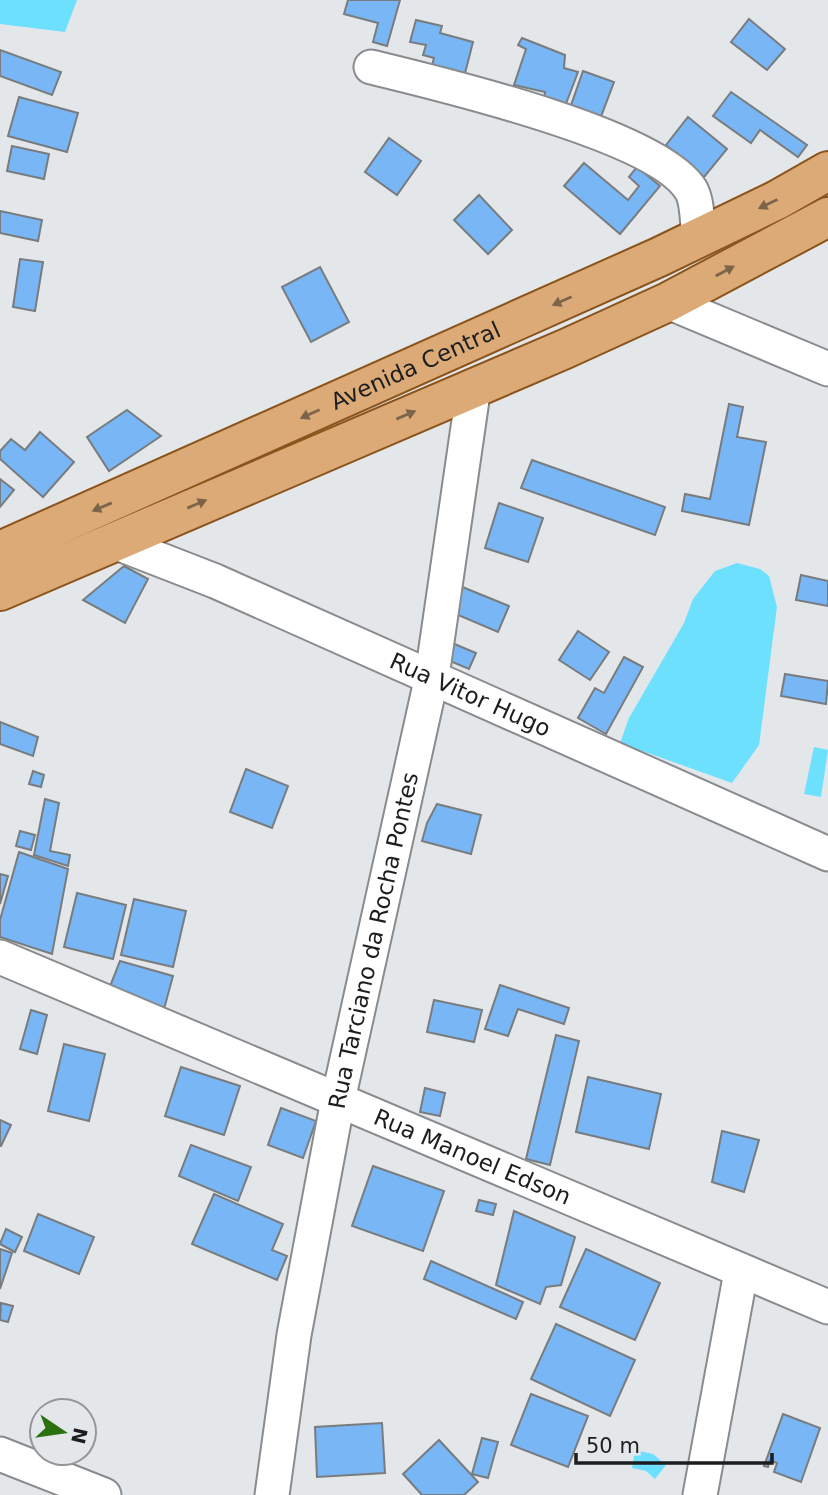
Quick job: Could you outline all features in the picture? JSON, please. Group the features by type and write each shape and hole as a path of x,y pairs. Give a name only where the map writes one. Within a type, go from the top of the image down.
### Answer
{"main road":[{"name":"Avenida Central","path":"0,551 699,238 828,171"},
{"name":"Avenida Central","path":"0,591 668,302 828,217"}],"street":[{"path":"371,67 525,106 638,153 674,172 692,191 699,238"},
{"path":"668,302 828,369"},
{"name":"Rua Tarciano da Rocha Pontes","path":"272,1495 295,1335 338,1100 432,676 474,386"},
{"name":"Rua Vitor Hugo","path":"112,541 215,581 828,854"},
{"name":"Rua Manoel Edson","path":"0,957 828,1307"},
{"path":"700,1495 741,1272"},
{"path":"0,1454 104,1495"}],"water":[{"path":"0,0 77,0 65,32 0,24"},
{"path":"737,563 760,569 769,576 777,607 759,745 732,783 620,743 629,718 684,623 693,599 715,571"},
{"path":"814,747 828,750 821,797 804,794"},
{"path":"635,1450 653,1454 666,1465 655,1479 646,1471 632,1468"}],"building":[{"path":"348,0 400,0 387,46 373,42 378,23 344,14"},
{"path":"749,19 785,49 767,70 731,42"},
{"path":"416,20 442,26 440,33 473,42 463,81 430,73 434,58 423,55 426,45 410,42"},
{"path":"522,38 565,55 564,68 578,72 564,109 544,100 545,92 514,85 526,49 518,45"},
{"path":"0,50 61,72 52,95 0,76"},
{"path":"583,71 614,82 599,122 569,111"},
{"path":"731,92 807,145 798,157 760,130 751,143 713,116"},
{"path":"19,97 78,113 67,152 8,136"},
{"path":"688,117 727,149 704,177 666,145"},
{"path":"389,138 421,161 397,195 365,172"},
{"path":"12,146 49,154 44,179 7,171"},
{"path":"584,163 628,200 639,186 629,177 637,167 660,186 620,234 564,186"},
{"path":"479,195 512,230 488,254 454,220"},
{"path":"0,211 42,220 38,241 0,233"},
{"path":"20,259 43,262 35,311 13,307"},
{"path":"320,267 349,322 311,342 282,287"},
{"path":"729,404 743,407 737,437 766,442 749,525 682,511 685,494 710,499"},
{"path":"127,410 161,436 109,471 87,437"},
{"path":"40,432 74,462 43,497 0,459 0,451 11,439 25,450"},
{"path":"532,460 665,507 655,535 521,488"},
{"path":"0,479 14,490 0,507"},
{"path":"499,503 543,518 528,562 485,548"},
{"path":"124,566 148,579 125,623 83,600"},
{"path":"801,575 828,581 828,606 796,600"},
{"path":"455,584 509,606 498,632 444,609"},
{"path":"578,631 609,652 590,680 559,660"},
{"path":"445,640 476,653 469,669 438,656"},
{"path":"624,657 643,667 606,734 578,718 595,688 604,693"},
{"path":"785,674 828,681 826,704 781,696"},
{"path":"0,722 38,737 33,756 0,744"},
{"path":"246,769 288,786 272,828 230,812"},
{"path":"33,771 44,775 41,787 29,784"},
{"path":"45,799 59,803 50,851 70,855 68,866 34,855"},
{"path":"437,804 481,815 471,854 422,841 427,823"},
{"path":"20,831 35,835 31,850 16,846"},
{"path":"19,852 68,869 52,954 0,937 0,920"},
{"path":"0,874 8,876 0,904"},
{"path":"77,893 126,905 113,959 64,947"},
{"path":"134,899 186,911 173,967 121,955"},
{"path":"120,961 173,976 164,1009 109,989"},
{"path":"500,985 569,1008 564,1024 518,1009 508,1036 485,1029"},
{"path":"434,1000 482,1010 474,1042 427,1032"},
{"path":"31,1010 47,1015 37,1054 20,1049"},
{"path":"556,1035 579,1041 550,1165 526,1159"},
{"path":"64,1044 105,1054 89,1121 48,1111"},
{"path":"181,1067 240,1086 224,1135 165,1116"},
{"path":"588,1077 661,1094 649,1149 576,1132"},
{"path":"425,1088 445,1093 440,1116 420,1112"},
{"path":"281,1108 316,1121 303,1158 268,1145"},
{"path":"0,1120 11,1125 1,1146 0,1146"},
{"path":"722,1131 759,1140 744,1192 712,1182"},
{"path":"191,1145 251,1167 238,1201 179,1176"},
{"path":"373,1166 444,1191 423,1251 352,1226"},
{"path":"214,1194 283,1224 272,1250 287,1256 277,1280 192,1244"},
{"path":"479,1200 496,1204 493,1215 476,1211"},
{"path":"514,1211 575,1237 561,1285 546,1287 540,1304 496,1285"},
{"path":"38,1214 94,1237 79,1274 24,1251"},
{"path":"6,1229 22,1237 15,1252 0,1244"},
{"path":"0,1249 12,1253 0,1289"},
{"path":"586,1249 660,1283 635,1340 560,1307"},
{"path":"431,1261 523,1302 516,1319 424,1279"},
{"path":"1,1303 13,1306 8,1322 0,1320"},
{"path":"556,1324 635,1360 610,1416 531,1379"},
{"path":"531,1394 588,1416 568,1467 511,1445"},
{"path":"783,1414 820,1428 801,1482 774,1472 777,1463 770,1460 768,1467 764,1466"},
{"path":"382,1423 385,1473 317,1477 315,1427"},
{"path":"482,1438 498,1442 488,1478 472,1474"},
{"path":"439,1440 478,1482 464,1495 422,1495 403,1474"}]}
